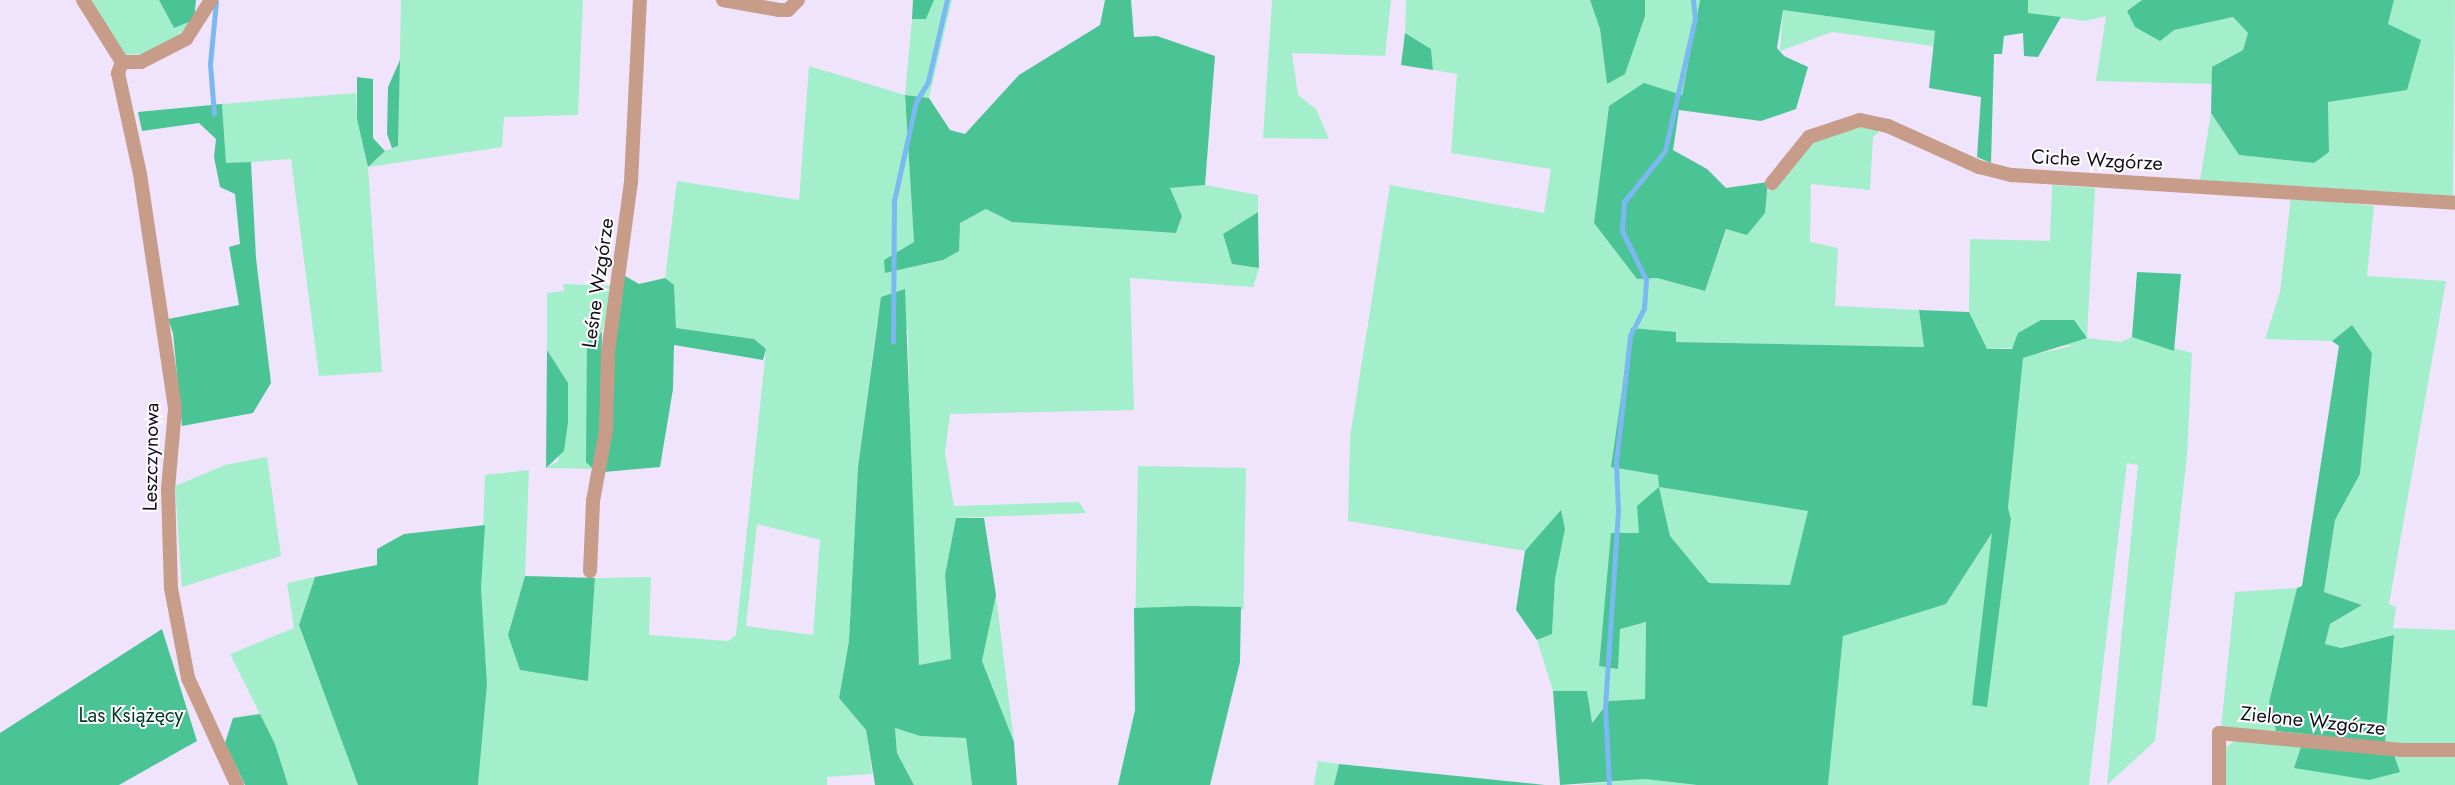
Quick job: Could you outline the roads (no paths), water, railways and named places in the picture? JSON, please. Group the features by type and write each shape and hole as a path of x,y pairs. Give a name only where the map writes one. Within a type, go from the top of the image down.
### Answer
{"street":[{"path":"82,0 122,62 140,62 186,39 211,0"},
{"name":"Leśne Wzgórze","path":"590,571 593,501 606,430 608,352 631,182 640,0"},
{"path":"723,0 788,10 798,0"},
{"name":"Leszczynowa","path":"122,62 118,73 140,174 175,409 168,489 171,588 188,678 237,785"},
{"name":"Ciche Wzgórze","path":"1772,183 1809,137 1860,120 1888,126 1979,167 2012,175 2455,204"},
{"name":"Zielone Wzgórze","path":"2219,785 2219,733 2402,750 2455,750"}],"waterway":[{"path":"893,342 894,201 916,102 928,82 947,0"},
{"path":"1609,785 1605,707 1618,511 1616,463 1630,336 1644,309 1646,280 1622,231 1624,202 1665,151 1695,19 1693,0"},
{"path":"214,114 210,64 216,2"}],"park label":[{"name":"Las Książęcy","path":"131,715"}]}
